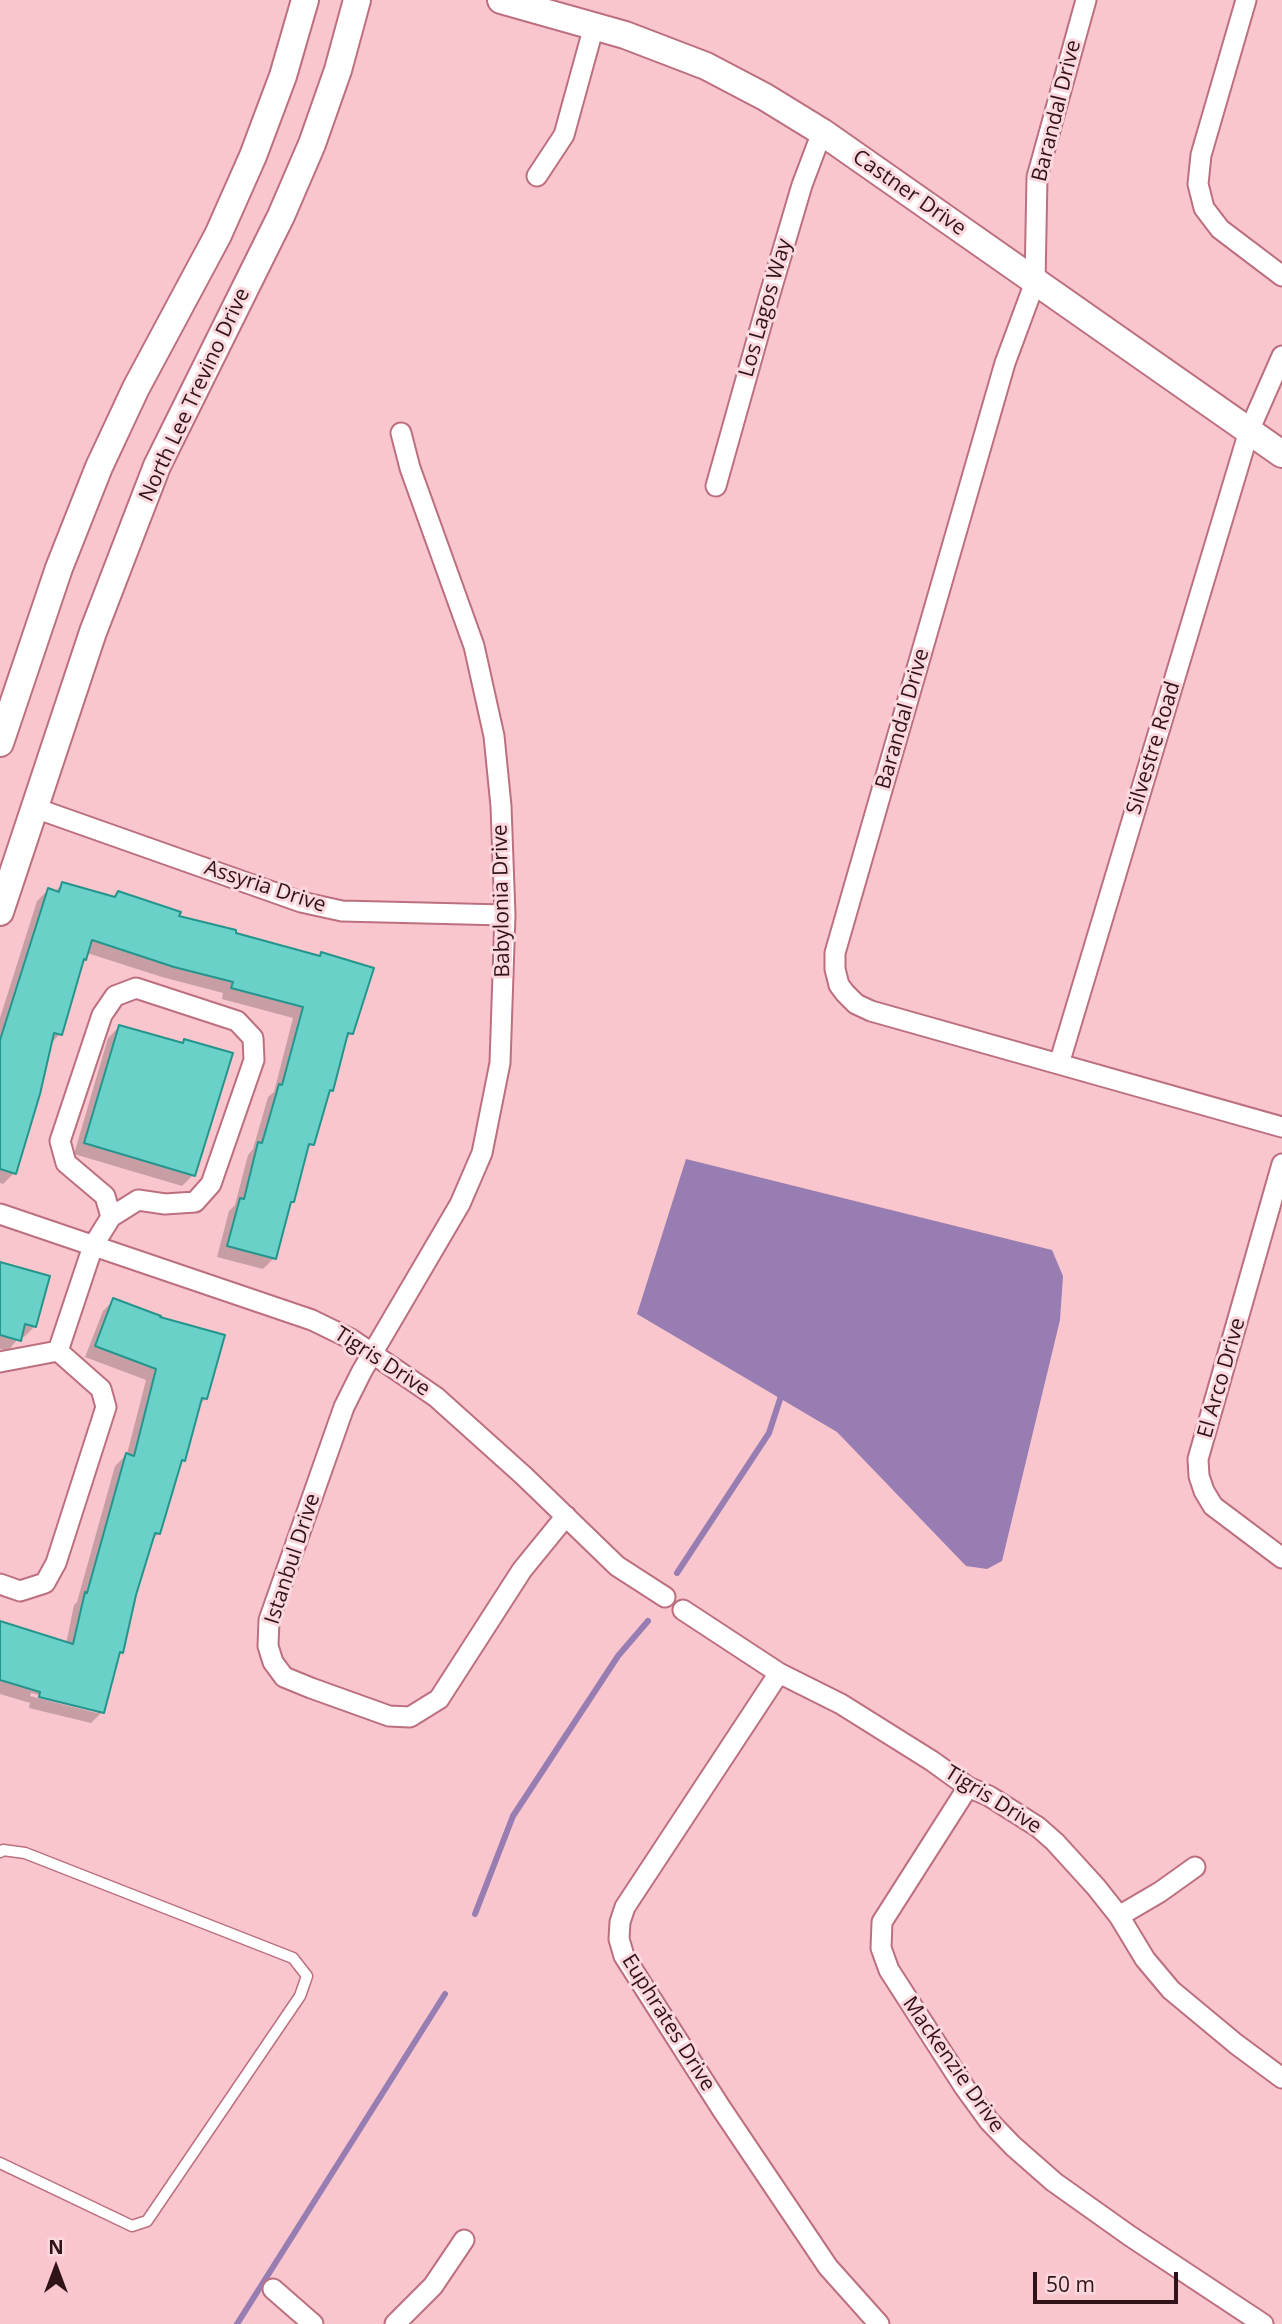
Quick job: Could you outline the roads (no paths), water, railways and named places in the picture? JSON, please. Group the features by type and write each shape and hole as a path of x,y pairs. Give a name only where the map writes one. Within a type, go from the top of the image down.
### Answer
{"main road":[{"path":"0,743 59,568 100,467 136,388 218,235 248,167 283,76 305,0"},
{"name":"North Lee Trevino Drive","path":"0,912 93,632 157,466 281,216 312,144 338,69 357,0"},
{"name":"Castner Drive","path":"501,0 625,35 706,66 765,97 822,132 1282,454"}],"street":[{"name":"Barandal Drive","path":"1086,0 1037,177 1035,282 1005,363 835,953 835,969 845,993 856,1004 871,1011 1282,1127"},
{"path":"1246,0 1201,155 1198,184 1205,208 1220,229 1282,276"},
{"path":"537,176 564,135 594,26"},
{"name":"Los Lagos Way","path":"716,486 768,297 802,186 822,132"},
{"name":"Silvestre Road","path":"1059,1064 1249,431 1282,356"},
{"name":"Babylonia Drive","path":"373,1353 460,1204 482,1153 500,1063 505,915 501,806 494,736 474,646 410,468 401,433"},
{"name":"Assyria Drive","path":"35,808 301,902 342,911 505,915"},
{"path":"58,1351 93,1246 111,1217 138,1200 166,1204 195,1202 211,1184 254,1059 253,1038 237,1021 136,988 115,996 102,1015 60,1141 66,1163 105,1196 111,1217"},
{"name":"El Arco Drive","path":"1282,1164 1198,1459 1199,1476 1213,1506 1282,1558"},
{"name":"Tigris Drive","path":"0,1214 312,1320 351,1339 436,1397 617,1566 665,1597"},
{"path":"0,1362 58,1351"},
{"path":"0,1584 20,1591 45,1583 56,1563 106,1408 101,1389 58,1351"},
{"name":"Istanbul Drive","path":"373,1353 344,1407 269,1620 268,1646 273,1661 284,1677 389,1716 410,1717 439,1699 522,1570 566,1516"},
{"name":"Tigris Drive","path":"683,1610 779,1673 841,1704 968,1787 999,1801 1038,1826 1119,1916 1145,1959 1171,1990 1282,2078"},
{"name":"Euphrates Drive","path":"779,1673 625,1907 620,1922 619,1939 624,1956 721,2108 820,2255 879,2324"},
{"name":"Mackenzie Drive","path":"968,1787 882,1922 880,1948 889,1970 965,2088 989,2121 1023,2156 1054,2182 1130,2236 1263,2324"},
{"path":"1119,1916 1195,1867"},
{"path":"395,2324 433,2286 464,2239"},
{"path":"273,2290 313,2324"}],"lane":[{"path":"0,1852 3,1850 25,1853 293,1958 307,1976 300,1996 147,2221 132,2226 0,2163"}],"waterway":[{"path":"677,1573 769,1433 782,1393"},
{"path":"475,1914 513,1816 618,1656 648,1621"},
{"path":"237,2324 445,1994"}]}
